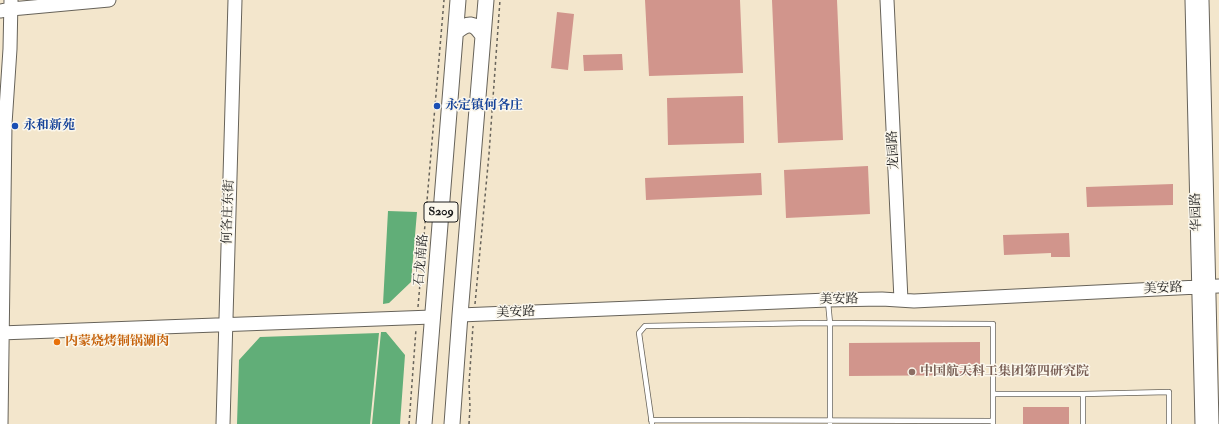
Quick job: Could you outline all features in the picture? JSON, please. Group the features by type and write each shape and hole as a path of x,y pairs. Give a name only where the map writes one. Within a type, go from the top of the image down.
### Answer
{"main road":[{"name":"石龙南路","path":"424,424 458,0"},
{"name":"S209","path":"452,424 467,315 486,0"},
{"path":"456,32 466,24 473,25 483,36"}],"street":[{"path":"1,424 5,124 10,49 7,7 102,2 109,0"},
{"name":"何各庄东街","path":"223,424 235,0"},
{"name":"龙园路","path":"887,0 901,300"},
{"name":"华园路","path":"1192,0 1209,286 1202,424"},
{"name":"华园路","path":"1202,0 1212,424"},
{"name":"美安路","path":"467,315 828,300 914,301 1209,286"},
{"path":"2,333 417,319 432,317"}],"lane":[{"path":"828,300 830,323 830,422"},
{"path":"830,323 994,324 993,422 652,422 639,333 645,326 830,323"},
{"path":"993,394 1169,392 1169,424"},
{"path":"1083,394 1083,424"}],"path":[{"name":"石龙南路","path":"409,424 444,0"},
{"path":"469,424 470,407 467,315 489,154 500,0"}],"green space":[{"path":"388,211 417,212 411,282 389,303 383,304"},
{"path":"381,332 386,332 405,355 400,424 372,424"},
{"path":"379,333 370,424 237,424 239,360 260,337"}],"building":[{"path":"645,0 740,0 743,73 649,76"},
{"path":"772,0 837,0 843,140 778,143"},
{"path":"557,12 574,14 568,70 551,68"},
{"path":"622,54 623,70 584,71 583,55"},
{"path":"743,96 744,143 668,145 667,98"},
{"path":"868,166 870,214 786,218 784,170"},
{"path":"761,173 762,195 646,200 645,178"},
{"path":"1173,184 1173,205 1087,207 1086,187"},
{"path":"1069,233 1070,257 1051,257 1051,253 1004,255 1003,235"},
{"path":"980,342 980,375 849,376 849,343"},
{"path":"1023,407 1069,407 1069,424 1023,424"}],"place":[{"name":"永定镇何各庄","path":"437,106"},
{"name":"永和新苑","path":"15,126"},
{"name":"内蒙烧烤铜锅涮肉","path":"57,342"},
{"name":"中国航天科工集团第四研究院","path":"912,372"}]}
